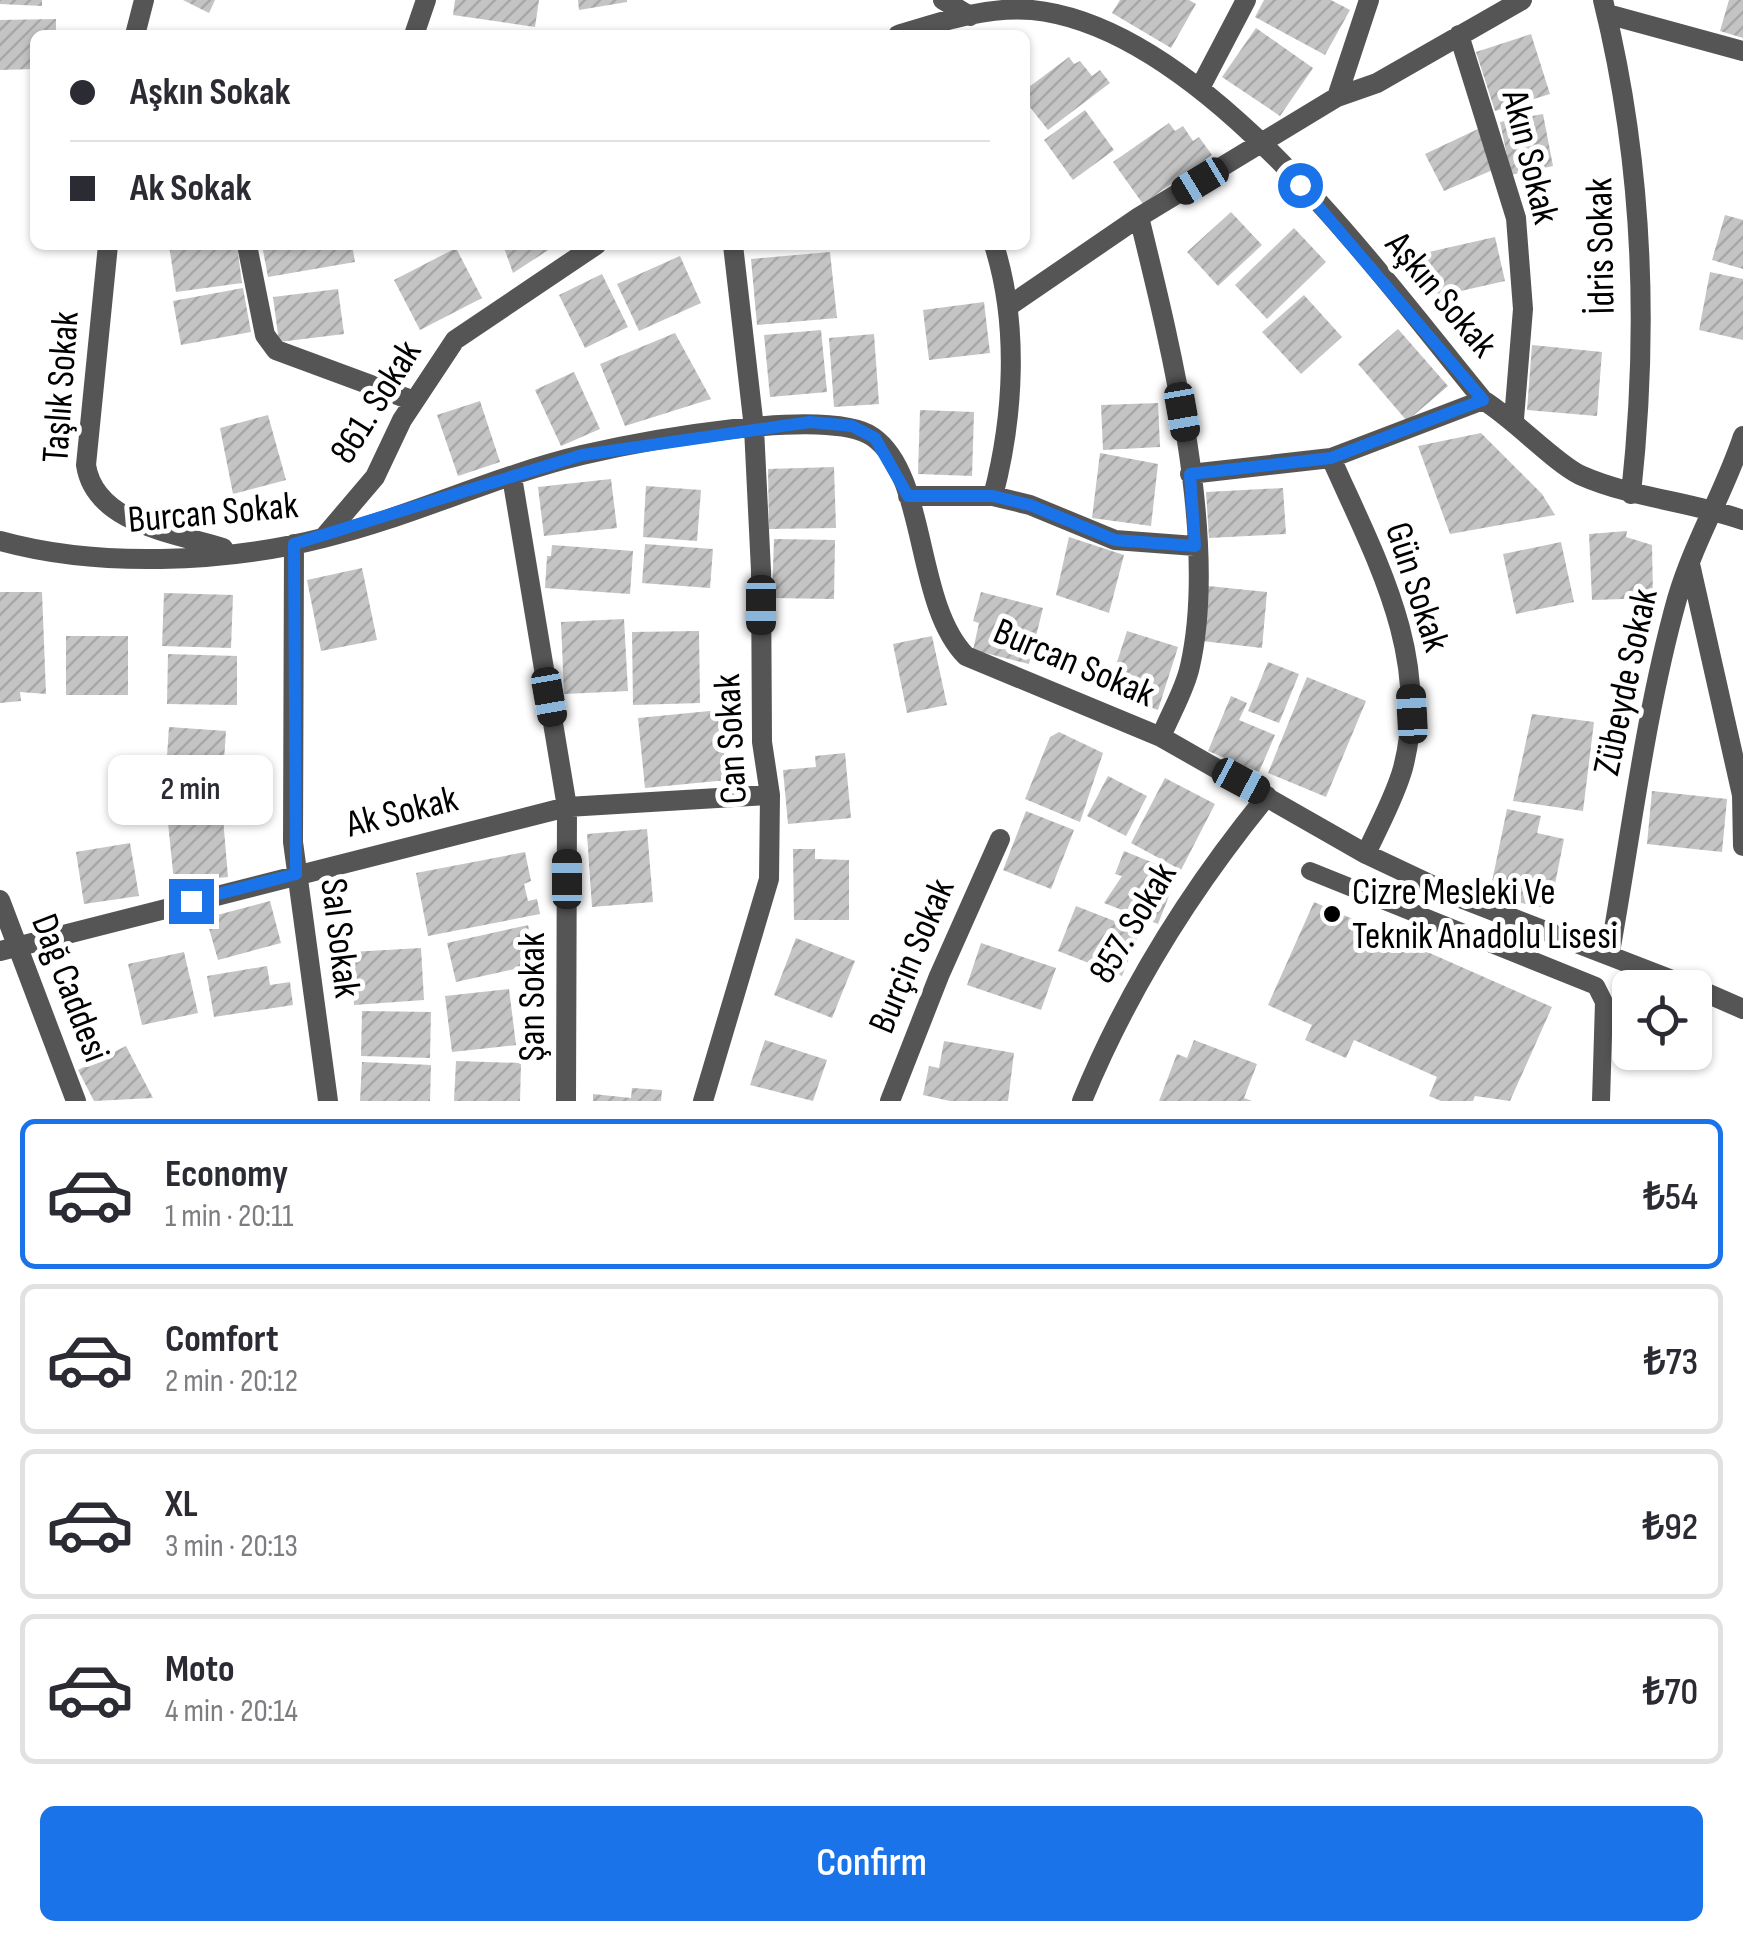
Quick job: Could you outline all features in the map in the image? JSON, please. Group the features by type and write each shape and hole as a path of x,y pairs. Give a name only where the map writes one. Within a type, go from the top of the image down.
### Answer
{"street":[{"path":"136,30 144,0"},
{"path":"416,30 426,0"},
{"path":"942,0 970,16"},
{"path":"1201,86 1246,0"},
{"path":"1337,97 1369,0"},
{"path":"1009,306 1139,217 1337,97 1377,83 1522,0"},
{"path":"1605,7 1743,51"},
{"name":"İdris Sokak","path":"1605,7 1634,148 1639,217 1637,441 1631,494"},
{"name":"Aşkın Sokak","path":"917,30 1004,8 1036,10 1088,24 1144,49 1201,86 1262,144 1379,274 1483,400 1514,419 1576,473 1631,494 1709,508 1743,520"},
{"name":"Akın Sokak","path":"1459,35 1516,218 1522,309 1514,419"},
{"path":"1139,217 1170,341 1190,474 1197,588 1190,666 1161,737"},
{"name":"Taşlık Sokak","path":"107,250 86,464 89,482 104,505 240,554"},
{"path":"248,250 265,334 276,350 414,401"},
{"name":"861. Sokak","path":"323,538 375,477 414,401 456,340 589,250"},
{"name":"Can Sokak","path":"703,1101 769,878 770,795 762,742 761,571 754,428 735,250"},
{"path":"993,496 1010,370 1009,306 995,250"},
{"path":"1190,474 1331,458 1483,400"},
{"name":"Burcan Sokak","path":"0,541 86,558 240,554 323,538 582,455 754,428 810,422 852,426 875,438 908,496 934,598 954,644 966,656 1161,737 1366,854 1455,896 1652,970"},
{"name":"Zübeyde Sokak","path":"1610,952 1652,704 1690,563 1709,508 1743,436"},
{"name":"Gün Sokak","path":"1331,458 1384,576 1408,647 1412,714 1402,770 1366,854"},
{"name":"Şan Sokak","path":"512,477 568,807 566,1101"},
{"path":"908,496 993,496 1030,505 1115,540 1195,546"},
{"name":"Sal Sokak","path":"294,544 296,874 328,1101"},
{"path":"1690,563 1743,795 1743,846"},
{"name":"Ak Sokak","path":"8,949 568,807 770,795"},
{"name":"857. Sokak","path":"1082,1101 1114,1023 1208,868 1268,796"},
{"name":"Burçin Sokak","path":"890,1101 939,976 1000,839"},
{"name":"Dağ Caddesi","path":"0,900 8,949 76,1101"},
{"name":"Burcan Sokak","path":"1712,996 1743,1009"}],"lane":[{"path":"1310,871 1596,986 1604,1002 1600,1101"}],"building":[{"path":"0,0 42,0 42,6 0,4"},
{"path":"183,0 215,0 209,13"},
{"path":"455,0 539,0 535,27 453,15"},
{"path":"578,0 627,0 627,2 579,10"},
{"path":"1120,0 1189,0 1196,4 1171,48 1112,13"},
{"path":"1264,0 1331,0 1350,10 1325,55 1255,17"},
{"path":"1729,0 1743,0 1743,38 1720,31"},
{"path":"56,19 56,30 30,30 30,69 0,70 0,20"},
{"path":"1256,28 1313,68 1280,116 1222,77"},
{"path":"1531,34 1550,94 1495,111 1476,52"},
{"path":"1069,57 1074,64 1080,61 1092,76 1100,70 1110,83 1048,130 1030,107 1030,86"},
{"path":"1085,110 1114,150 1073,180 1044,140"},
{"path":"1543,114 1553,166 1511,175 1500,122"},
{"path":"1169,123 1175,131 1183,126 1193,141 1199,137 1212,155 1143,204 1113,162"},
{"path":"1478,129 1495,169 1444,191 1425,154"},
{"path":"1231,212 1262,245 1218,286 1187,252"},
{"path":"1725,215 1743,220 1743,269 1712,260"},
{"path":"1294,228 1326,262 1267,319 1235,285"},
{"path":"1495,237 1505,281 1430,298 1420,254"},
{"path":"170,250 238,250 242,283 176,292"},
{"path":"263,250 353,250 355,262 268,277"},
{"path":"457,250 482,298 420,330 394,280"},
{"path":"505,250 548,250 513,273"},
{"path":"830,252 837,318 757,325 751,259"},
{"path":"680,256 701,303 639,331 617,284"},
{"path":"1710,272 1743,279 1743,340 1699,330"},
{"path":"602,274 628,327 585,348 559,295"},
{"path":"243,288 251,332 181,345 173,301"},
{"path":"338,289 344,334 279,342 273,297"},
{"path":"1304,295 1342,337 1301,374 1262,332"},
{"path":"984,302 990,353 929,360 923,310"},
{"path":"1398,329 1448,386 1407,421 1358,364"},
{"path":"821,330 827,392 770,397 764,335"},
{"path":"675,333 711,399 625,426 600,364"},
{"path":"874,334 879,404 834,407 829,338"},
{"path":"1532,345 1602,352 1597,416 1527,410"},
{"path":"574,372 600,429 561,446 535,390"},
{"path":"480,401 500,462 458,476 437,415"},
{"path":"1158,403 1160,447 1103,450 1101,405"},
{"path":"920,410 974,412 972,476 918,474"},
{"path":"268,415 286,480 233,494 220,428"},
{"path":"1481,433 1542,494 1555,515 1450,534 1418,446"},
{"path":"1100,453 1158,464 1151,526 1092,518"},
{"path":"834,467 836,528 769,529 768,469"},
{"path":"611,479 617,528 544,536 538,487"},
{"path":"646,486 701,490 697,541 643,537"},
{"path":"1283,488 1286,534 1209,538 1206,492"},
{"path":"1627,531 1626,537 1652,545 1653,598 1592,600 1589,534"},
{"path":"1069,537 1124,555 1109,613 1056,595"},
{"path":"774,539 835,540 834,599 772,598"},
{"path":"1561,542 1574,602 1516,614 1503,554"},
{"path":"645,544 713,549 710,588 642,583"},
{"path":"552,545 633,551 630,594 545,588 547,556 551,556"},
{"path":"362,568 377,640 321,651 307,580"},
{"path":"1208,586 1267,592 1262,648 1202,641"},
{"path":"0,592 42,592 46,694 20,692 21,701 0,703"},
{"path":"981,592 1043,608 1029,664 973,650 979,623 973,621"},
{"path":"164,593 233,595 231,648 162,646"},
{"path":"624,619 628,691 564,694 561,622"},
{"path":"699,631 700,703 633,705 632,632"},
{"path":"1127,631 1178,647 1158,710 1107,693"},
{"path":"66,636 128,636 128,695 66,695"},
{"path":"932,636 947,705 907,713 893,644"},
{"path":"168,654 237,656 237,705 167,704"},
{"path":"1268,662 1299,674 1279,723 1248,711"},
{"path":"1307,677 1366,701 1326,797 1268,773"},
{"path":"1231,696 1247,703 1239,720 1275,735 1259,772 1208,751"},
{"path":"720,710 727,780 645,788 638,718"},
{"path":"1532,714 1594,722 1583,811 1513,801"},
{"path":"169,727 226,731 222,789 165,786"},
{"path":"1059,732 1103,753 1080,822 1025,799 1050,737"},
{"path":"845,753 851,818 788,824 783,770 816,767 815,756"},
{"path":"1108,776 1147,796 1126,836 1087,816"},
{"path":"1165,778 1215,804 1181,870 1131,843"},
{"path":"1652,791 1727,799 1722,852 1647,844"},
{"path":"1507,809 1541,816 1537,833 1564,839 1550,909 1489,896"},
{"path":"1026,811 1074,830 1051,889 1003,870"},
{"path":"223,818 228,877 174,882 168,823"},
{"path":"647,829 653,902 592,907 587,834"},
{"path":"130,843 139,896 84,904 76,852"},
{"path":"793,849 815,849 815,859 849,860 849,920 794,920"},
{"path":"1124,851 1178,873 1158,924 1104,903 1122,876 1115,874"},
{"path":"525,852 531,881 524,884 528,901 537,899 540,914 428,936 416,873"},
{"path":"270,901 281,943 218,960 206,918"},
{"path":"1314,902 1552,1007 1510,1101 1475,1096 1473,1101 1441,1101 1429,1096 1437,1077 1354,1040 1346,1058 1305,1040 1312,1025 1268,1005"},
{"path":"1076,906 1140,931 1122,976 1058,951"},
{"path":"528,925 537,964 456,982 447,943"},
{"path":"796,938 855,961 832,1018 774,995"},
{"path":"981,943 1056,968 1041,1010 967,985"},
{"path":"421,948 424,1000 354,1005 351,952"},
{"path":"184,952 198,1013 142,1025 128,964"},
{"path":"267,966 270,985 290,982 293,1005 214,1017 207,976"},
{"path":"509,989 516,1045 452,1052 445,996"},
{"path":"362,1011 431,1012 430,1058 361,1056"},
{"path":"765,1040 827,1060 813,1101 750,1085"},
{"path":"1194,1040 1257,1064 1244,1098 1252,1101 1159,1101 1177,1054 1187,1058"},
{"path":"944,1041 1014,1053 1008,1101 950,1101 923,1095 929,1066 939,1068"},
{"path":"126,1046 153,1098 94,1101 78,1070"},
{"path":"456,1061 521,1063 520,1101 454,1101"},
{"path":"362,1062 431,1065 430,1101 360,1101"},
{"path":"632,1088 662,1090 661,1101 593,1101 593,1094 631,1098"}],"place":[{"name":"Cizre Mesleki Ve Teknik Anadolu Lisesi","path":"1332,914"}],"route":[{"path":"191,901 296,874 294,544 582,455 810,422 852,426 875,438 908,496 993,496 1030,505 1115,540 1195,546 1190,474 1331,458 1483,400 1300,185"}]}
